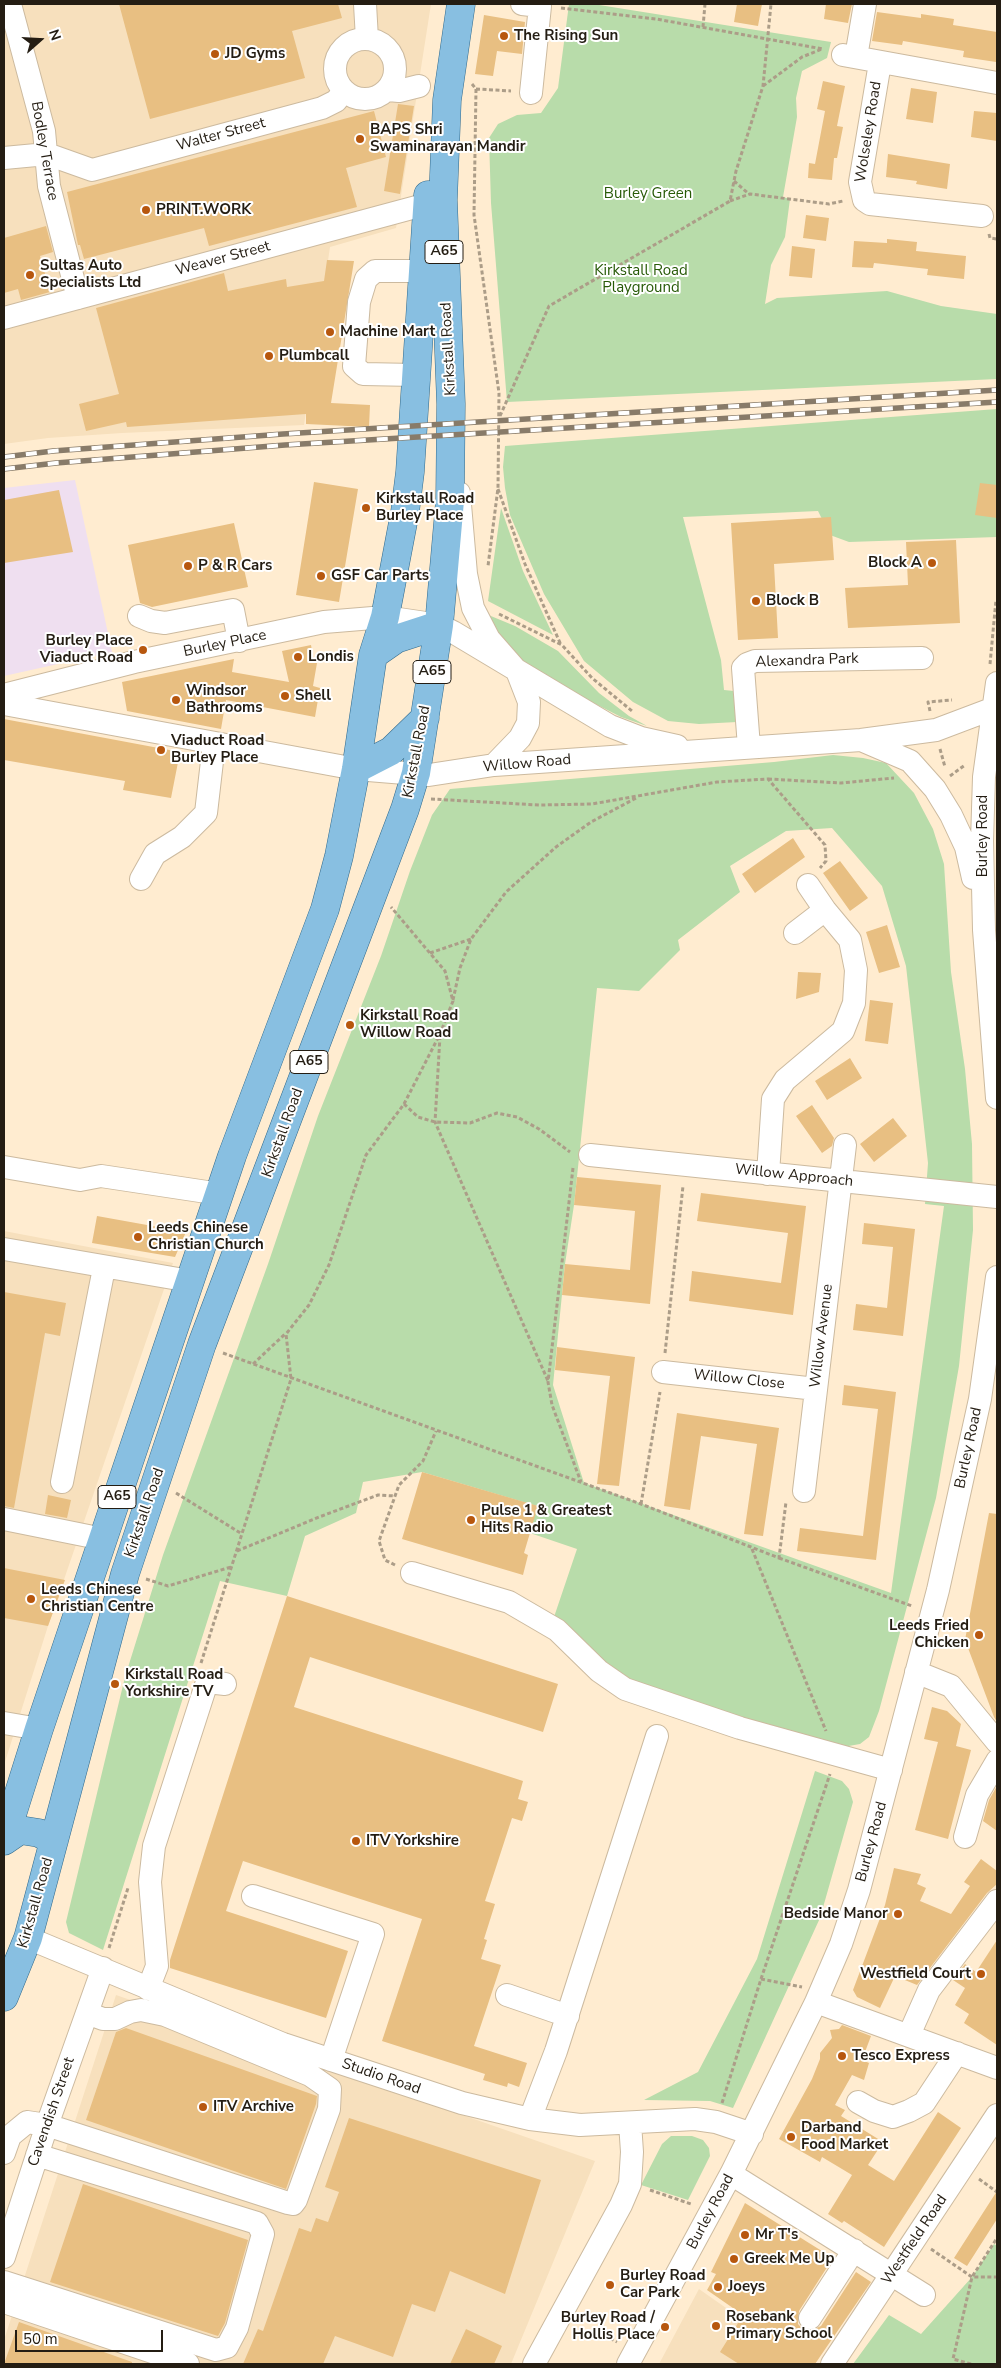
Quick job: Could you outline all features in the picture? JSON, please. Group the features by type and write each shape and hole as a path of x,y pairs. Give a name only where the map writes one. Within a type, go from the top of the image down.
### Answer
{"main road":[{"name":"Kirkstall Road","path":"4,1840 39,1729 190,1281 325,909 339,856 356,769 373,655 386,617 406,502 422,270 434,202 460,4"},
{"name":"Kirkstall Road","path":"4,1997 28,1938 125,1574 202,1344 405,809 416,773 439,626 450,500 451,404 434,202"},
{"path":"373,655 396,640 439,626"},
{"path":"356,769 392,750 425,718"},
{"path":"4,1840 20,1830 40,1833 54,1841"}],"street":[{"name":"Bodley Terrace","path":"10,4 44,131 49,186 78,298"},
{"path":"365,4 367,39"},
{"name":"Wolseley Road","path":"865,4 849,56 997,83"},
{"path":"531,5 531,93"},
{"path":"367,39 385,46 395,63 393,82 388,90 380,96 361,100 344,91 338,83 335,73 338,57 348,45 357,40 367,39"},
{"name":"Wolseley Road","path":"880,62 860,182 864,200 870,204 982,216"},
{"path":"388,90 399,91 419,86"},
{"name":"Walter Street","path":"49,186 92,170 322,108 336,100 344,91"},
{"path":"4,158 47,154 92,170"},
{"name":"Weaver Street","path":"4,318 434,202"},
{"path":"415,376 362,374 354,366 359,302 366,279 375,271 422,270"},
{"path":"451,404 466,574 473,608 489,639 517,671 529,702 528,722 520,738 494,765"},
{"path":"139,616 151,621 165,623 233,610 239,641"},
{"name":"Burley Place","path":"4,695 134,662 324,622 386,617 439,626"},
{"name":"Willow Road","path":"439,626 453,632 610,726 641,738 698,750"},
{"name":"Alexandra Park","path":"749,747 743,668 747,664 755,661 922,658"},
{"name":"Burley Road","path":"993,675 995,709 984,786 982,841 984,930 975,954 980,1014 994,1050 997,1098"},
{"path":"65,679 62,694 64,705 70,718"},
{"path":"4,704 70,718 356,769"},
{"name":"Willow Road","path":"356,769 429,775 494,765 861,740 936,730 995,709"},
{"path":"861,740 910,761 935,789 966,847 984,930"},
{"path":"141,879 155,854 182,837 206,813 214,744"},
{"path":"768,1174 773,1098 785,1080 843,1031 854,1002 856,970 850,940 825,910 808,885"},
{"path":"795,933 825,910"},
{"name":"Willow Avenue","path":"804,1491 845,1145"},
{"name":"Willow Approach","path":"579,1158 686,1165 997,1197"},
{"path":"4,1167 80,1180 101,1176 220,1194"},
{"path":"4,1249 104,1268 190,1281"},
{"path":"62,1482 104,1268"},
{"name":"Burley Road","path":"632,2358 752,2134 818,1996 841,1944 860,1890 932,1612 980,1399 997,1277"},
{"name":"Willow Close","path":"663,1372 816,1389"},
{"path":"4,1519 103,1539"},
{"path":"412,1573 508,1602 558,1630 599,1671 625,1689 740,1728 891,1770"},
{"path":"916,1672 951,1686 994,1728"},
{"path":"148,1989 157,1966 150,1882 154,1846 207,1682 225,1684"},
{"path":"4,1723 39,1729"},
{"path":"530,2119 568,2016 657,1736"},
{"path":"965,1837 977,1795 997,1761"},
{"path":"253,1896 372,1934 331,2060"},
{"path":"909,2035 929,1990 997,1901"},
{"name":"Studio Road","path":"28,1938 283,2044 462,2103 530,2119 580,2125 695,2118 716,2122 752,2134"},
{"name":"Cavendish Street","path":"4,2257 47,2125 103,1968"},
{"path":"507,1995 568,2016"},
{"path":"818,1996 909,2035 997,2068"},
{"path":"4,2153 10,2136 26,2122 47,2125 294,2204 329,2109 330,2090 310,2075 165,2015 141,2010 130,2012 115,2019 104,2019 87,2013"},
{"path":"858,2102 874,2111 893,2117 909,2111 924,2103 958,2053"},
{"name":"Westfield Road","path":"832,2364 997,2115"},
{"path":"534,2364 630,2184 632,2152 630,2123"},
{"path":"4,2282 216,2350 227,2347 237,2328 263,2234 257,2223 37,2155"},
{"path":"731,2174 892,2273 924,2295"},
{"path":"810,2318 854,2250"},
{"path":"4,2302 188,2364"}],"path":[{"path":"703,27 705,4"},
{"path":"730,201 734,181 763,86 766,38 771,4"},
{"path":"531,5 656,19 823,49 802,57 763,86"},
{"path":"476,89 531,93"},
{"path":"734,181 750,194"},
{"path":"499,419 550,306 730,201 750,194 829,204 864,200"},
{"path":"498,488 525,564 562,645 592,678 638,715"},
{"path":"993,675 996,600"},
{"path":"492,610 562,645"},
{"path":"928,702 954,700"},
{"path":"941,751 948,778"},
{"path":"405,809 424,799 539,805 592,804 717,782 768,779 841,783 922,774"},
{"path":"768,779 825,845 826,861 808,885"},
{"path":"253,1364 286,1334 309,1305 329,1265 366,1155 404,1104 440,1034 453,1001 460,968 471,939 506,892 538,861 591,822 641,795"},
{"path":"374,890 445,971 453,1001"},
{"path":"430,953 471,939"},
{"path":"440,1034 435,1122 548,1382 552,1404 581,1483"},
{"path":"404,1104 418,1117 435,1122 470,1123 497,1113 517,1117 539,1129 579,1158 548,1382"},
{"path":"641,1504 663,1372 686,1165"},
{"path":"201,1662 291,1379 286,1334"},
{"path":"202,1344 291,1379 641,1504 752,1549 932,1612"},
{"path":"412,1573 385,1560 380,1541 399,1485 423,1461 436,1431"},
{"path":"778,1558 787,1491 804,1491"},
{"path":"236,1552 319,1516 378,1495 395,1496"},
{"path":"716,2122 761,1979 836,1756 752,1549"},
{"path":"125,1574 168,1586 232,1566"},
{"path":"761,1979 818,1996"},
{"path":"630,2184 712,2211"},
{"path":"916,2238 972,2277 997,2277"},
{"path":"971,2364 953,2359 972,2277 996,2245 997,2238"},
{"path":"594,2329 632,2358"}],"shaded area":[{"path":"4,4 431,4 396,228 330,247 304,425 122,433 48,438 4,444"},
{"path":"75,480 112,652 4,676 4,488"},
{"path":"4,1231 173,1263 48,1626 4,1765"},
{"path":"116,1995 595,2161 511,2364 4,2364 4,2340"},
{"name":"Rosebank Primary School","path":"699,2289 806,2364 659,2364"}],"green space":[{"name":"Burley Green","path":"569,4 593,4 831,42 827,58 802,71 796,98 797,117 783,197 790,199 785,237 771,265 765,304 777,298 887,291 941,306 997,314 997,379 507,402 491,203 489,138 498,124 517,115 541,113 558,88"},
{"path":"997,409 997,537 849,542 830,535 818,511 683,517 721,660 724,690 734,691 737,722 699,724 668,721 633,702 584,661 544,594 510,515 503,467 505,446"},
{"path":"501,508 523,571 553,635 488,601"},
{"path":"486,614 515,626 558,651 599,693 629,716 647,726 621,717 584,698 516,657 502,641"},
{"path":"833,755 863,758 886,763 914,793 933,829 944,864 951,972 965,1069 972,1144 973,1230 959,1366 936,1498 879,1711 869,1737 860,1744 843,1747 825,1746 619,1675 554,1617 577,1549 530,1533 537,1506 422,1472 363,1482 356,1513 305,1536 287,1596 220,1581 103,1950 69,1933 66,1922 125,1677 163,1555 268,1264 318,1116 381,956 410,871 432,815 450,789 774,762","holes":["832,828 882,886 906,966 928,1163 925,1204 944,1206 891,1593 584,1483 553,1385 597,988 639,991 680,950 678,940 740,892 730,866 786,831"]},
{"path":"815,1771 842,1781 849,1789 853,1802 820,1918 733,2108 710,2101 644,2100 698,2072 757,1959"},
{"path":"671,2136 692,2136 703,2140 709,2148 710,2156 688,2200 641,2185 662,2144"},
{"path":"994,2244 997,2246 997,2364 853,2364 889,2315 921,2334 972,2277"}],"building":[{"name":"JD Gyms","path":"119,4 338,4 342,18 292,31 305,78 150,119"},
{"path":"737,4 762,4 758,26 734,22"},
{"path":"826,4 852,4 848,23 824,19"},
{"path":"877,12 921,18 921,14 954,19 953,25 997,32 996,62 963,57 964,51 903,41 902,45 872,41"},
{"name":"The Rising Sun","path":"484,15 525,22 522,54 497,51 493,76 475,74"},
{"path":"823,81 845,86 837,126 843,127 837,158 834,158 832,180 808,178 809,163 815,164 825,111 817,109"},
{"path":"911,88 937,92 933,123 906,119"},
{"path":"398,104 414,106 400,194 384,191"},
{"path":"374,111 386,157 346,168 357,207 209,246 204,228 84,259 80,245 78,245 67,192"},
{"path":"974,111 997,113 997,141 971,137"},
{"path":"888,154 950,164 947,189 916,184 917,181 886,177"},
{"path":"806,215 829,218 826,241 803,238"},
{"name":"Sultas Auto Specialists Ltd","path":"46,226 53,252 40,256 50,292 21,300 18,289 4,293 4,238"},
{"path":"887,239 917,242 916,251 966,256 964,279 927,275 928,269 874,263 873,268 852,267 854,241 887,243"},
{"path":"792,246 815,249 812,278 789,276"},
{"path":"327,260 354,261 331,403 370,405 369,427 306,424 306,414 127,427 126,422 86,431 79,404 119,394 96,308 224,273 228,291 286,279 287,287 324,281"},
{"path":"314,482 358,489 339,602 296,595"},
{"path":"980,483 997,485 997,518 975,515"},
{"path":"59,490 73,552 4,563 4,500"},
{"name":"Block B","path":"831,517 834,560 774,564 778,638 738,640 731,523"},
{"name":"P & R Cars","path":"234,523 248,587 152,607 140,603 128,545"},
{"name":"Block A","path":"956,540 960,623 848,628 845,588 908,585 906,542"},
{"path":"311,645 314,662 317,663 313,686 320,688 315,717 226,700 221,729 127,711 122,682 234,659 232,672 289,682 282,651"},
{"path":"4,719 180,752 171,798 123,790 125,781 4,760"},
{"path":"793,838 805,857 755,893 742,874"},
{"path":"840,861 868,898 850,911 823,873"},
{"path":"887,925 900,967 879,973 866,932"},
{"path":"798,972 821,973 819,992 796,999"},
{"path":"870,1000 893,1003 888,1044 865,1041"},
{"path":"850,1058 862,1078 827,1100 815,1081"},
{"path":"812,1105 834,1138 832,1146 822,1153 796,1116"},
{"path":"893,1118 907,1136 874,1162 860,1144"},
{"path":"577,1177 661,1185 650,1304 562,1295 565,1264 630,1270 635,1211 574,1205"},
{"path":"701,1193 806,1206 793,1315 689,1301 692,1271 781,1283 788,1233 697,1221"},
{"name":"Leeds Chinese Christian Church","path":"97,1216 186,1232 175,1257 92,1243"},
{"path":"864,1223 915,1229 903,1336 853,1330 856,1304 887,1308 893,1247 862,1244"},
{"path":"4,1292 66,1303 60,1336 45,1333 14,1508 4,1506"},
{"path":"557,1347 635,1357 619,1486 597,1484 610,1376 555,1370"},
{"path":"844,1385 896,1392 876,1560 797,1551 800,1528 863,1536 878,1409 842,1405"},
{"path":"677,1413 779,1428 763,1536 744,1534 757,1444 701,1436 690,1510 664,1506"},
{"name":"Pulse 1 & Greatest Hits Radio","path":"422,1472 538,1506 524,1553 528,1555 523,1575 402,1539"},
{"path":"48,1495 71,1500 67,1518 45,1514"},
{"path":"989,1513 997,1514 997,1722 965,1640"},
{"name":"Leeds Chinese Christian Centre","path":"4,1568 65,1580 48,1626 4,1618"},
{"name":"ITV Yorkshire","path":"287,1596 558,1684 543,1732 310,1657 294,1707 523,1781 518,1799 528,1802 522,1821 512,1818 485,1901 495,1904 484,1939 487,1940 481,1959 501,1965 474,2046 527,2063 519,2087 508,2083 507,2087 483,2080 485,2074 382,2041 422,1919 243,1861 226,1911 348,1951 326,2018 170,1968 170,1960"},
{"path":"932,1707 947,1711 961,1724 956,1746 971,1750 948,1839 915,1830 938,1742 924,1739"},
{"path":"997,1786 997,1831 983,1821 989,1800"},
{"path":"981,1859 997,1871 997,1884 987,1893 917,1985 895,1976 880,2008 857,1997 853,1990 885,1905 894,1868 921,1874 917,1884 926,1888 920,1901 951,1914 970,1886 964,1882"},
{"path":"997,1940 997,2045 964,2023 969,2014 955,2005 965,1988 953,1980 965,1964 976,1972"},
{"path":"842,2025 871,2036 862,2060 869,2063 864,2080 852,2075 835,2105 845,2110 841,2116 883,2142 868,2165 894,2181 938,2112 961,2128 884,2247 844,2221 842,2223 828,2214 852,2175 822,2157 820,2162 779,2139 812,2079 820,2059 820,2053 832,2038 830,2030 839,2029"},
{"name":"ITV Archive","path":"126,2028 317,2096 316,2104 286,2189 86,2120 116,2032"},
{"path":"349,2118 541,2180 505,2294 450,2271 435,2312 412,2304 393,2357 335,2336 323,2364 243,2364 258,2329 263,2331 299,2228 311,2232 316,2218 328,2222 339,2192 325,2187"},
{"path":"83,2184 248,2240 225,2323 218,2336 50,2282"},
{"path":"997,2191 997,2219 967,2266 954,2258"},
{"path":"745,2203 833,2258 799,2311 798,2324 803,2329 810,2331 821,2326 856,2272 871,2282 815,2364 739,2364 720,2352 743,2315 707,2290 716,2274 711,2272"},
{"path":"19,2322 132,2362 132,2364 4,2364"},
{"path":"466,2329 502,2346 494,2364 450,2364"}],"railway":[{"path":"4,457 53,451 283,434 997,390"},
{"path":"4,469 56,463 285,445 997,402"}],"place":[{"name":"The Rising Sun","path":"504,36"},
{"name":"JD Gyms","path":"215,54"},
{"name":"BAPS Shri Swaminarayan Mandir","path":"360,139"},
{"name":"PRINT.WORK","path":"146,210"},
{"name":"Sultas Auto Specialists Ltd","path":"30,275"},
{"name":"Machine Mart","path":"330,332"},
{"name":"Plumbcall","path":"269,356"},
{"name":"Kirkstall Road Burley Place","path":"366,508"},
{"name":"Block A","path":"932,563"},
{"name":"P & R Cars","path":"188,566"},
{"name":"GSF Car Parts","path":"321,576"},
{"name":"Block B","path":"756,601"},
{"name":"Burley Place Viaduct Road","path":"143,650"},
{"name":"Londis","path":"298,657"},
{"name":"Shell","path":"285,696"},
{"name":"Windsor Bathrooms","path":"176,700"},
{"name":"Viaduct Road Burley Place","path":"161,750"},
{"name":"Kirkstall Road Willow Road","path":"350,1025"},
{"name":"Leeds Chinese Christian Church","path":"138,1237"},
{"name":"Pulse 1 & Greatest Hits Radio","path":"471,1520"},
{"name":"Leeds Chinese Christian Centre","path":"31,1599"},
{"name":"Leeds Fried Chicken","path":"979,1635"},
{"name":"Kirkstall Road Yorkshire TV","path":"115,1684"},
{"name":"ITV Yorkshire","path":"356,1841"},
{"name":"Bedside Manor","path":"898,1914"},
{"name":"Westfield Court","path":"981,1974"},
{"name":"Tesco Express","path":"842,2056"},
{"name":"ITV Archive","path":"203,2107"},
{"name":"Darband Food Market","path":"791,2137"},
{"name":"Mr T's","path":"745,2235"},
{"name":"Greek Me Up","path":"734,2259"},
{"name":"Burley Road Car Park","path":"610,2285"},
{"name":"Joeys","path":"718,2287"},
{"name":"Rosebank Primary School","path":"716,2326"},
{"name":"Burley Road / Hollis Place","path":"665,2327"}],"park label":[{"name":"Kirkstall Road Playground","path":"641,280"}]}
